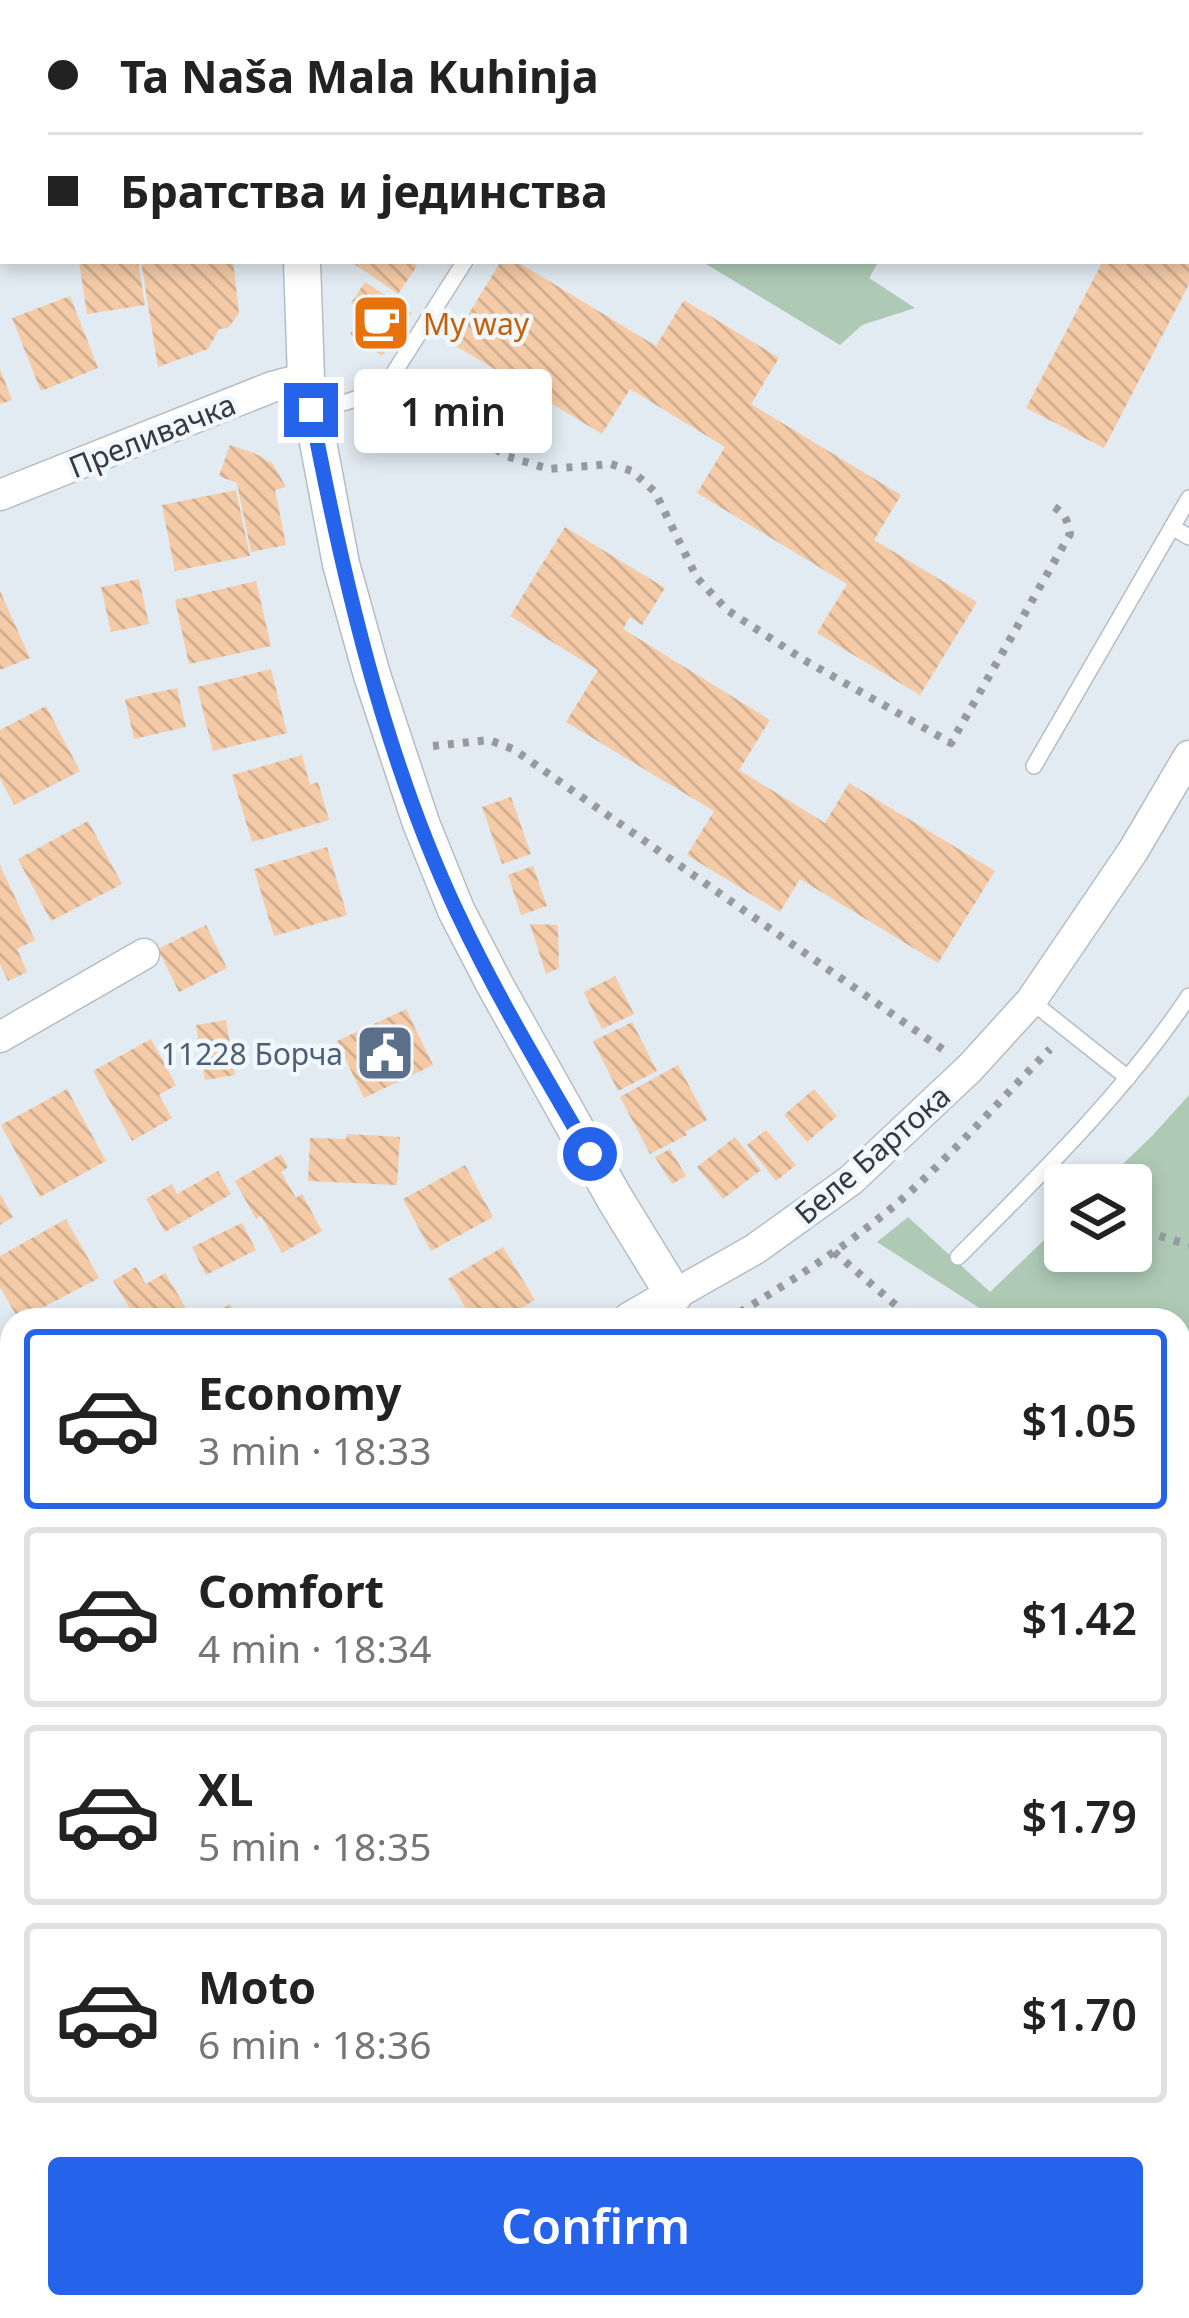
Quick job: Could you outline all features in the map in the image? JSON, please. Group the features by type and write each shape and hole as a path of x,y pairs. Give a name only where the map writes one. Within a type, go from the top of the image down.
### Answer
{"street":[{"path":"302,264 309,394 341,564 396,752 456,910 608,1186 674,1295"},
{"name":"Преливачка","path":"0,495 259,392 309,394"},
{"name":"Беле Бартока","path":"652,1308 772,1238 851,1180 970,1068 1030,1001 1133,851 1189,757"},
{"path":"0,1037 144,954"}],"lane":[{"path":"309,394 352,402 374,392 389,379 463,264"},
{"path":"1034,766 1189,498"},
{"path":"1172,527 1189,537"},
{"path":"958,1257 1128,1078 1189,996"},
{"path":"1030,1001 1128,1078"}],"path":[{"path":"389,379 506,456 549,469 611,464 632,471 655,492 698,578 727,610 804,660 951,743 1070,535 1064,513 1054,507"},
{"path":"396,752 467,740 489,740 513,748 970,1068"},
{"path":"746,1308 834,1252 904,1197 1069,1030"},
{"path":"1152,1234 1189,1245"},
{"path":"834,1252 900,1308"}],"green space":[{"path":"706,264 877,264 869,278 915,308 862,325 840,345"},
{"path":"1189,1095 1189,1308 979,1308 877,1242 908,1217 990,1292 1044,1240 1044,1272 1152,1272 1152,1164 1123,1164"}],"building":[{"path":"79,264 138,264 145,305 87,314"},
{"path":"141,264 233,264 239,313 228,328 219,329 208,349 158,367"},
{"path":"354,264 414,264 398,294"},
{"path":"499,264 521,264 656,346 684,300 779,358 751,404 901,495 874,540 977,602 920,695 817,633 847,584 697,493 725,447 630,389 602,434 451,343"},
{"path":"1101,264 1189,264 1189,284 1104,448 1026,408"},
{"name":"My way","path":"365,282 412,313 382,356 350,334 365,312 351,303"},
{"path":"70,296 98,368 41,391 12,318"},
{"path":"0,369 12,400 0,404"},
{"path":"230,445 273,464 286,487 275,490 286,545 251,552 237,483 219,476"},
{"path":"236,490 250,556 175,571 162,505"},
{"path":"565,527 665,588 642,625 630,617 623,629 770,720 739,770 825,823 849,783 995,871 938,963 800,879 780,912 687,855 714,811 566,722 598,670 510,616"},
{"path":"139,579 149,624 111,632 101,587"},
{"path":"256,581 271,646 189,664 175,600"},
{"path":"0,591 30,658 0,670"},
{"path":"271,669 287,733 213,751 197,687"},
{"path":"177,688 186,727 134,739 125,699"},
{"path":"46,706 80,771 14,805 0,778 0,730"},
{"path":"302,755 310,785 318,782 329,820 252,842 232,775"},
{"path":"511,797 531,854 502,864 482,807"},
{"path":"88,821 122,884 51,921 18,859"},
{"path":"327,847 347,915 274,936 254,869"},
{"path":"0,865 35,940 17,949 27,972 8,981 0,964"},
{"path":"533,866 547,906 521,915 508,875"},
{"path":"530,924 558,925 559,968 546,974"},
{"path":"206,925 227,968 179,992 158,949"},
{"path":"615,976 634,1014 602,1029 584,992"},
{"name":"11228 Борча","path":"406,1009 433,1065 364,1098 337,1041"},
{"path":"226,1020 235,1075 205,1080 196,1025"},
{"path":"632,1022 657,1071 618,1091 593,1041"},
{"path":"151,1039 176,1085 159,1095 172,1118 132,1141 93,1071"},
{"path":"678,1065 707,1120 650,1154 620,1097"},
{"path":"67,1089 106,1161 40,1197 1,1125"},
{"path":"814,1089 837,1116 807,1142 784,1115"},
{"path":"766,1130 796,1165 776,1181 747,1145"},
{"path":"347,1134 400,1137 397,1185 308,1181 310,1138 346,1139"},
{"path":"735,1137 761,1170 723,1199 697,1167"},
{"path":"670,1149 686,1176 672,1184 655,1157"},
{"path":"281,1154 288,1167 281,1172 296,1198 302,1194 322,1231 282,1253 235,1181"},
{"path":"465,1165 493,1217 431,1251 403,1199"},
{"path":"218,1171 231,1194 165,1232 146,1199 172,1184 177,1194"},
{"path":"0,1194 13,1217 0,1225"},
{"path":"66,1219 99,1278 42,1308 12,1308 0,1287 0,1256"},
{"path":"242,1223 256,1250 206,1275 192,1247"},
{"path":"503,1247 535,1300 521,1308 466,1308 448,1279"},
{"path":"136,1267 146,1284 165,1273 186,1308 130,1308 113,1281"}],"place":[{"name":"My way","path":"381,323"},
{"name":"11228 Борча","path":"385,1053"}],"route":[{"path":"311,410 341,564 421,823 456,910 590,1154"}]}
